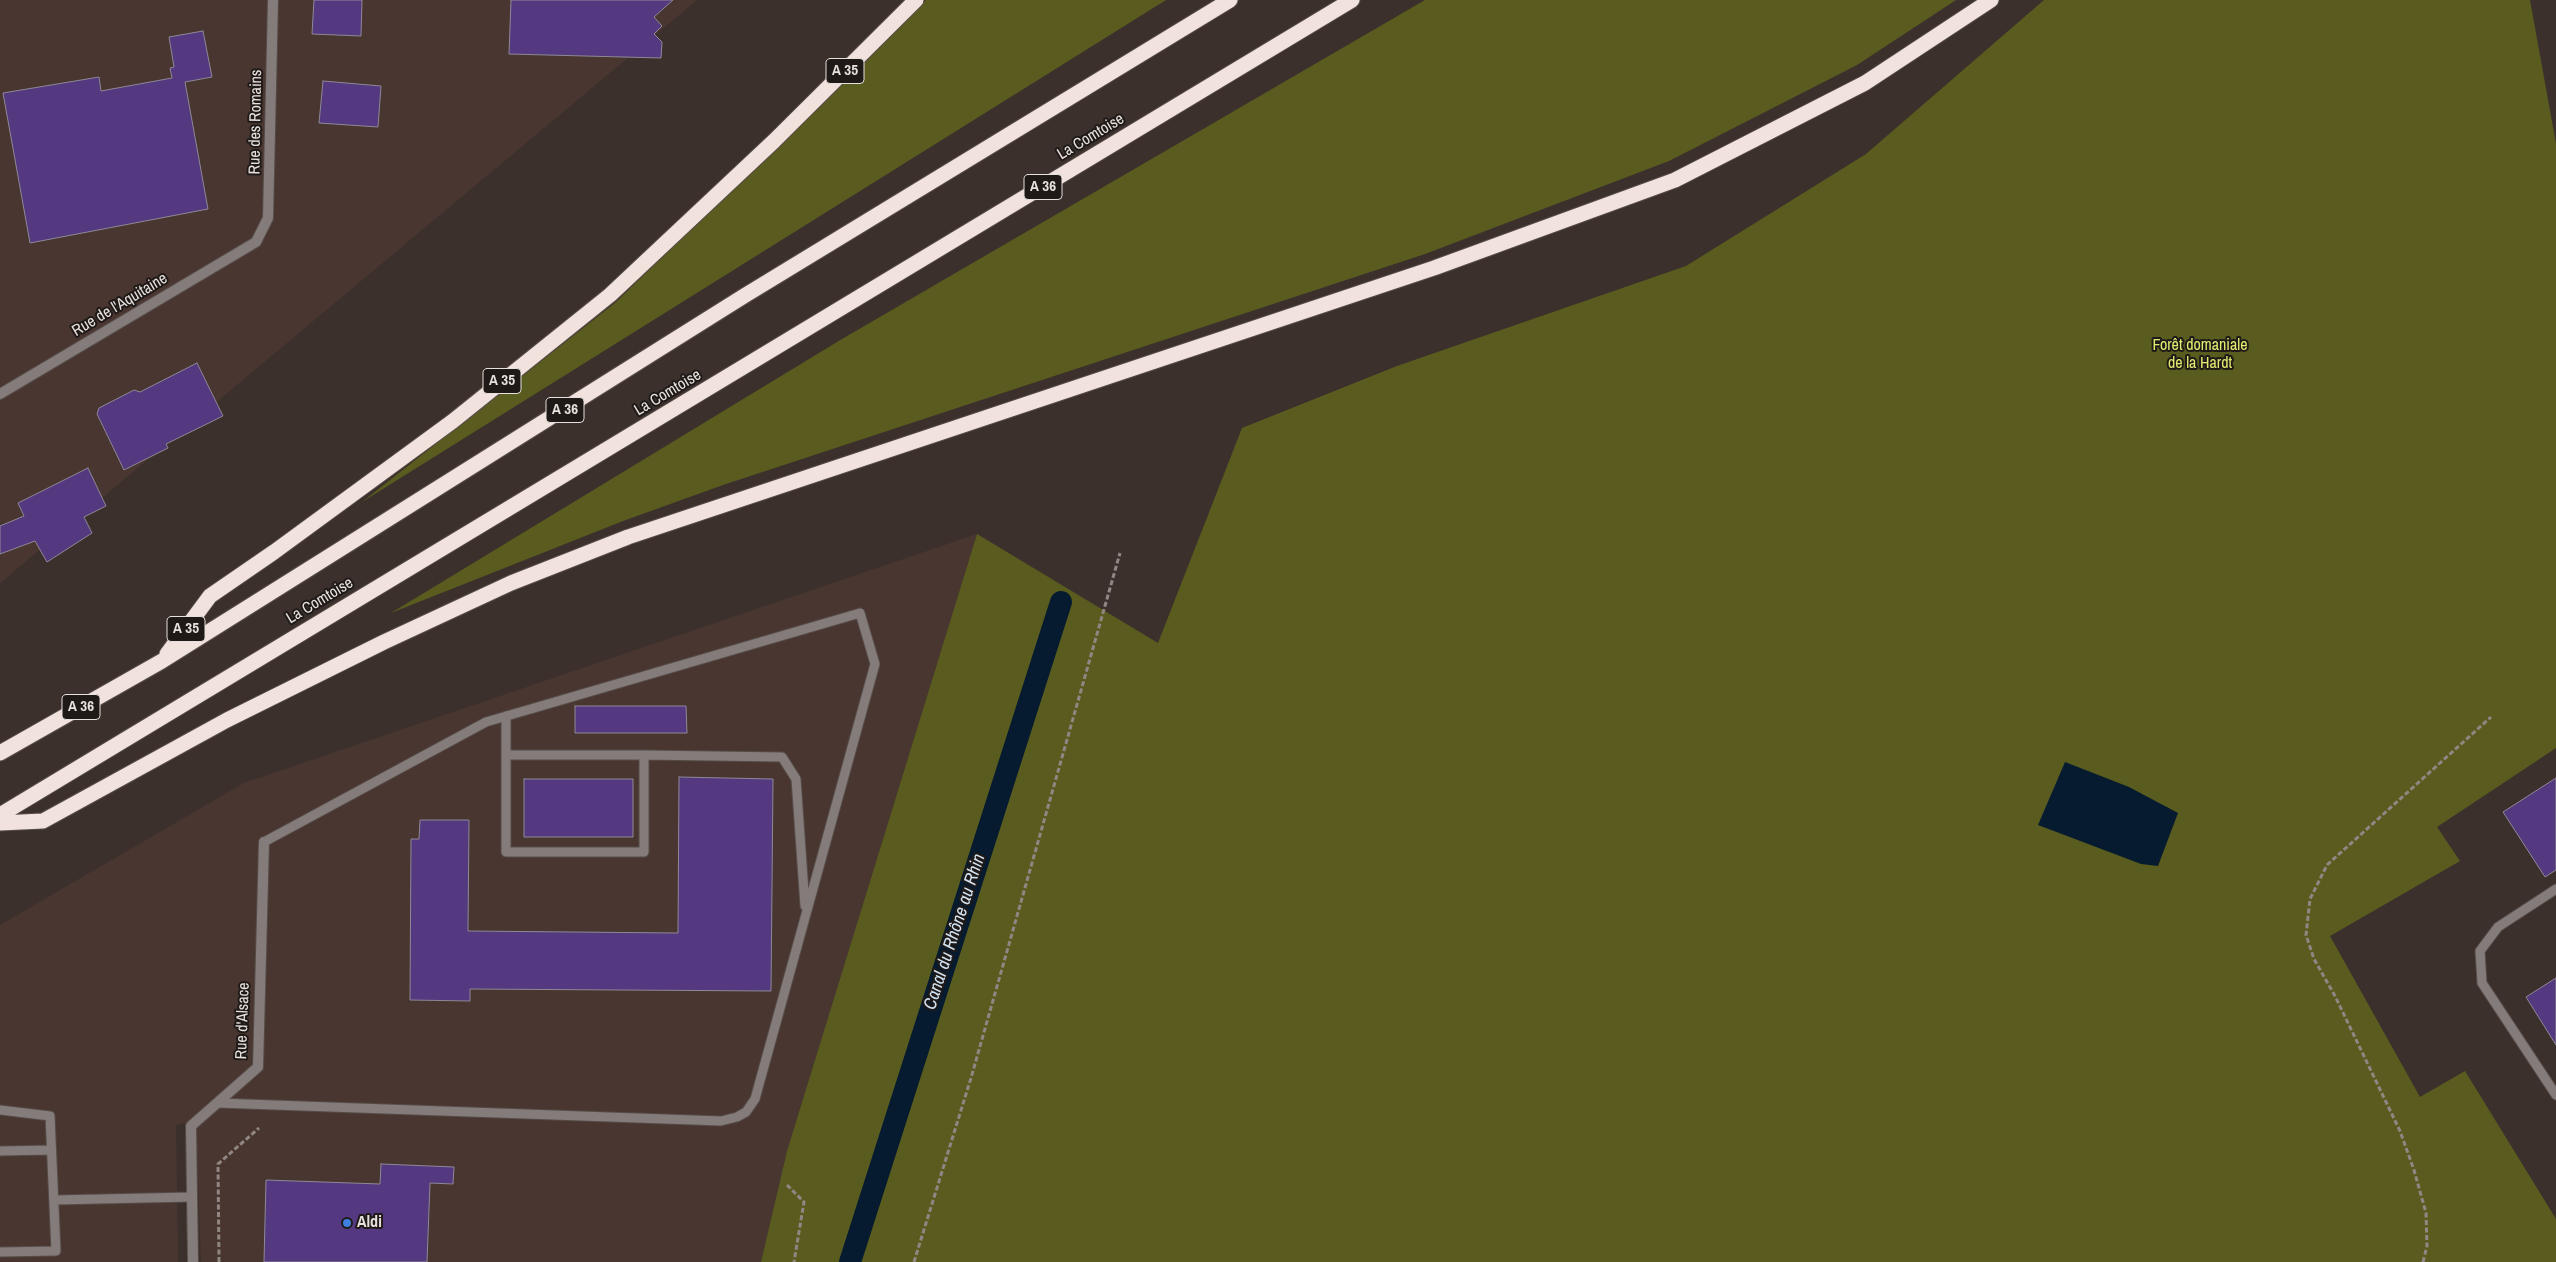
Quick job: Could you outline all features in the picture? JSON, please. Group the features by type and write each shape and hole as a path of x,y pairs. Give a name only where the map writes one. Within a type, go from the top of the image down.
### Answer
{"highway":[{"name":"A 35","path":"162,661 210,596 274,552 453,421 610,295 774,142 916,0"},
{"name":"La Comtoise","path":"0,753 162,661 736,301 1230,0"},
{"name":"La Comtoise","path":"0,815 1352,0"},
{"path":"0,823 43,821 227,720 384,642 511,583 628,537 1434,268 1675,180 1865,83 1990,0"}],"street":[{"name":"Rue des Romains","path":"256,242 268,218 273,0"},
{"name":"Rue de l'Aquitaine","path":"0,394 256,242"},
{"name":"Rue d'Alsace","path":"193,1262 191,1126 258,1067 264,842"}],"lane":[{"path":"218,1102 721,1121 737,1117 746,1112 755,1100 875,664 860,613 486,722 264,842"},
{"path":"506,716 506,852 644,852 644,755"},
{"path":"506,755 782,757 796,780 806,914"},
{"path":"2556,889 2498,927 2480,950 2482,982 2556,1095"},
{"path":"0,1110 50,1116 56,1251 0,1252"},
{"path":"0,1151 51,1150"},
{"path":"54,1200 192,1197"}],"path":[{"path":"914,1262 972,1078 1120,553"},
{"path":"2423,1262 2427,1246 2426,1213 2414,1170 2396,1122 2336,996 2314,959 2306,935 2310,899 2327,865 2491,717"},
{"path":"219,1262 218,1164 259,1128"},
{"path":"787,1185 804,1202 794,1262"}],"shaded area":[{"path":"0,0 697,0 0,583"},
{"path":"977,534 787,1151 761,1262 201,1262 196,1121 176,1125 178,1262 0,1262 0,925 244,783"}],"green space":[{"path":"926,0 1166,0 362,502 615,303"},
{"path":"1425,0 1956,0 1857,65 1669,161 1425,254 723,485 623,521 391,613 842,339"},
{"name":"Forêt domaniale de la Hardt","path":"2044,0 2530,0 2556,144 2556,748 2437,827 2460,861 2330,936 2420,1097 2465,1071 2556,1219 2556,1262 761,1262 787,1151 977,534 1158,643 1242,428 1397,366 1686,266 1866,154"}],"water":[{"path":"2065,762 2129,787 2178,813 2158,866 2141,864 2038,825"}],"building":[{"path":"314,0 362,0 361,36 312,34"},
{"path":"511,0 673,0 654,17 662,26 654,34 662,42 661,58 509,54"},
{"path":"203,31 212,77 185,82 208,209 30,243 3,93 99,77 101,91 172,78 170,68 174,67 169,37"},
{"path":"323,81 381,86 378,127 319,123"},
{"path":"197,363 223,416 166,444 168,448 124,470 97,414 99,408 134,390 140,392"},
{"path":"88,468 106,506 84,517 92,533 47,562 35,541 0,554 0,526 24,516 18,503"},
{"path":"575,706 686,706 687,733 575,733"},
{"path":"679,777 773,779 771,991 470,989 470,1001 410,1000 411,839 419,839 420,820 469,820 468,931 678,933"},
{"path":"2556,778 2556,870 2545,877 2503,812"},
{"path":"524,779 633,779 633,837 524,837"},
{"path":"2556,978 2556,1045 2526,997"},
{"name":"Aldi","path":"381,1164 454,1167 453,1184 430,1183 427,1262 264,1262 266,1180 380,1184"}],"waterway":[{"name":"Canal du Rhône au Rhin","path":"850,1262 1061,602"}],"place":[{"name":"Aldi","path":"347,1223"}]}
